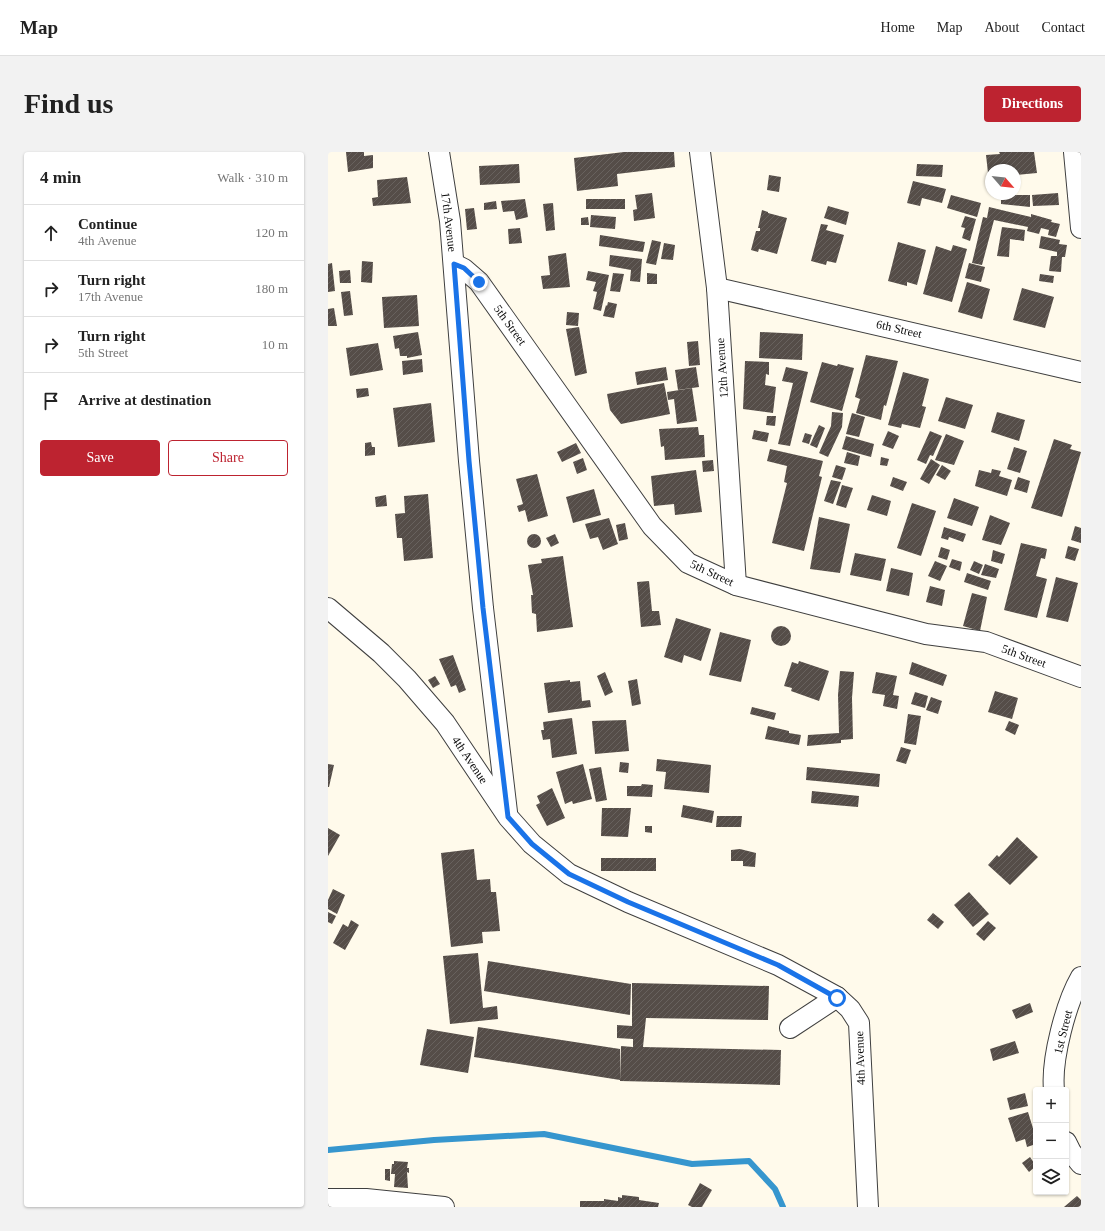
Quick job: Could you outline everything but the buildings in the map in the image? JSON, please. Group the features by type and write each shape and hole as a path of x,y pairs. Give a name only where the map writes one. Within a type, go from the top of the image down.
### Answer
{"street":[{"name":"17th Avenue","path":"439,152 450,221 469,469 483,608 508,817"},
{"name":"12th Avenue","path":"700,152 717,288 736,585"},
{"path":"1074,152 1081,228"},
{"name":"5th Street","path":"454,264 464,268 479,282 652,526 688,563 736,585 926,634 986,642 1081,677"},
{"name":"6th Street","path":"717,288 1081,372"},
{"name":"4th Avenue","path":"328,608 381,653 445,723 508,817 532,844 569,874 628,902 778,965 837,998 850,1009 858,1023 868,1207"},
{"name":"1st Street","path":"1054,1087 1056,1058 1062,1028 1074,990 1081,977"},
{"path":"790,1028 837,998"},
{"path":"1069,1148 1081,1164"},
{"path":"328,1199 364,1203 444,1207"}],"waterway":[{"path":"328,1150 434,1140 544,1134 692,1164 749,1161 775,1189 783,1207"}],"route":[{"path":"479,282 464,268 454,264 469,461 483,608 508,817 532,844 569,874 628,902 778,965 837,998"}]}
